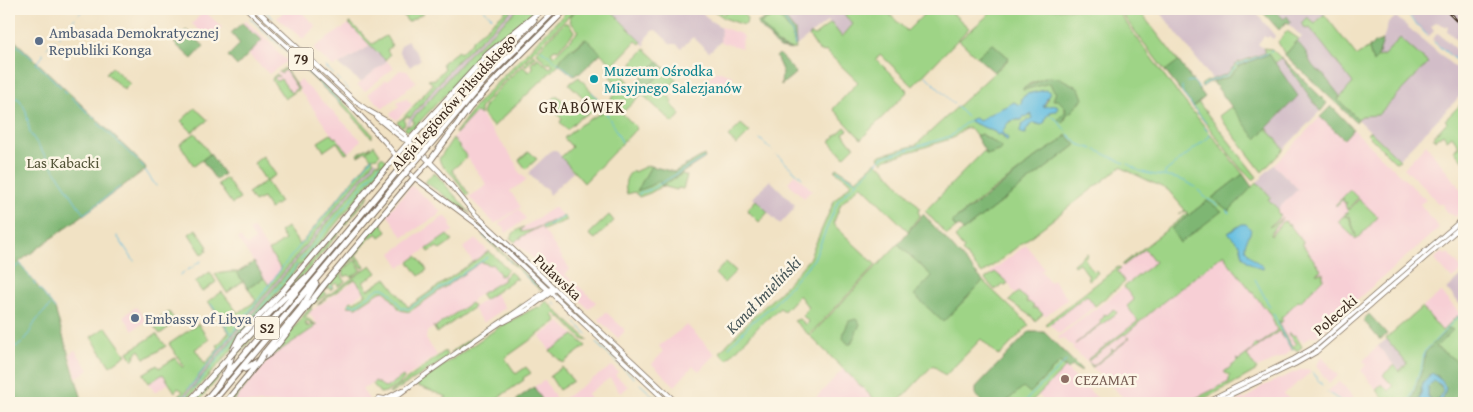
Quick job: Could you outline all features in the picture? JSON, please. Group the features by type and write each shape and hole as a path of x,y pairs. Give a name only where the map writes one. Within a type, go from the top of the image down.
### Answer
{"highway":[{"path":"409,141 488,54 544,9"},
{"name":"Aleja Legionów Piłsudskiego","path":"315,270 434,127 544,9"},
{"name":"Aleja Legionów Piłsudskiego","path":"322,274 490,74 556,9"},
{"path":"430,161 470,107 566,9"},
{"path":"218,385 228,368 233,350 240,336 287,286 396,156"},
{"path":"235,377 252,363 269,354 280,343 324,285 414,178"},
{"path":"188,403 275,307 315,270"},
{"name":"S2","path":"203,403 315,270"},
{"path":"225,403 301,308 322,274"},
{"name":"S2","path":"212,403 322,274"}],"main road":[{"name":"79","path":"247,9 354,109 385,142 414,178"},
{"name":"79","path":"256,9 356,102 402,139 409,141"},
{"path":"396,156 409,141"},
{"name":"Puławska","path":"409,141 430,161 475,214 677,403"},
{"path":"414,178 430,161"},
{"name":"Puławska","path":"414,178 478,225 668,403"},
{"name":"Poleczki","path":"1202,403 1314,348 1464,218"},
{"name":"Poleczki","path":"1213,403 1316,352 1464,224"},
{"path":"375,403 379,398 387,402 498,325 522,313 554,288"}],"shaded area":[{"path":"286,9 298,9 316,26 303,39 277,18"},
{"path":"513,9 518,9 469,54 408,125 406,123 457,61"},
{"path":"617,9 665,9 668,11 670,9 698,9 721,27 720,42 709,52 693,37 681,48 676,44 671,44 656,30 652,31 646,38 645,46 612,13"},
{"path":"777,9 839,9 853,24 841,37 828,21 796,46 795,31"},
{"path":"1158,9 1253,9 1275,36 1273,39 1269,36 1267,38 1264,36 1258,44 1265,53 1237,63 1227,74 1212,79"},
{"path":"1273,9 1329,9 1310,28 1353,83 1378,57 1388,23 1396,17 1464,75 1464,92 1399,159 1338,100 1339,96 1322,73 1318,72 1310,63 1307,54 1297,41 1302,37"},
{"path":"1405,9 1464,9 1464,46 1447,31 1448,27 1436,22 1431,27 1434,31 1429,36 1418,26"},
{"path":"204,11 222,27 210,40 192,24"},
{"path":"246,21 276,48 275,50 287,61 269,74 248,54 261,42 243,23"},
{"path":"349,24 371,45 334,67 314,50 316,46"},
{"path":"721,27 741,34 744,37 741,45 742,48 720,42"},
{"path":"1438,33 1464,56 1464,67 1432,39"},
{"path":"407,40 421,59 410,67 399,51"},
{"path":"370,46 387,61 361,82 339,65"},
{"path":"1282,58 1320,111 1284,149 1267,128 1298,96 1275,63"},
{"path":"387,61 394,68 365,91 357,85"},
{"path":"285,68 296,84 300,79 361,140 348,153 336,137 334,138 299,89 285,99 272,80 273,77"},
{"path":"400,70 407,71 416,82 383,108 368,94 386,80 388,81"},
{"path":"717,71 733,76 730,87 707,80"},
{"path":"406,98 412,105 396,120 390,114 399,107 397,103"},
{"path":"477,111 515,161 519,172 527,180 510,191 521,207 496,223 469,197 487,185 453,138"},
{"path":"1320,117 1343,139 1353,129 1426,200 1420,204 1439,228 1317,336 1312,336 1303,342 1301,339 1291,346 1286,338 1288,346 1292,350 1284,356 1257,368 1246,355 1224,372 1230,379 1229,382 1186,403 1129,403 1072,348 1074,347 1058,337 1124,287 1134,300 1127,306 1138,320 1257,182 1271,197 1298,189 1274,165"},
{"path":"1426,144 1464,194 1464,208 1455,217 1445,210 1442,204 1438,204 1427,190 1404,168"},
{"path":"552,150 556,150 573,172 549,195 547,189 542,187 529,174"},
{"path":"375,160 377,162 190,391 180,403 177,403"},
{"path":"1274,165 1298,189 1278,209 1268,199 1271,197 1257,182"},
{"path":"795,174 812,190 804,198 788,183"},
{"path":"770,180 795,205 794,209 780,224 753,198"},
{"path":"412,186 441,211 439,215 403,237 387,214"},
{"path":"554,207 563,216 541,226 570,269 565,274 596,302 589,309 515,242 531,231 522,232 521,229"},
{"path":"519,209 526,219 506,233 504,227 500,226 499,223"},
{"path":"443,217 446,217 451,222 453,231 400,267 391,253"},
{"path":"253,228 281,269 269,285 238,239 240,237 247,245 255,240 249,231"},
{"path":"476,239 488,251 473,262 463,248"},
{"path":"1026,245 1044,268 1041,271 1050,282 1053,280 1068,299 1045,316 1027,303 1027,299 1018,292 1016,294 1011,289 1012,287 995,272 992,274 990,272"},
{"path":"1145,249 1155,262 1127,284 1117,271"},
{"path":"1442,252 1445,255 1448,253 1463,270 1452,279 1434,259"},
{"path":"481,262 490,265 492,263 500,274 499,276 505,274 504,280 489,290 487,289 473,299 473,301 427,332 426,339 437,355 405,378 402,376 386,388 377,382 362,389 370,401 367,403 232,403 270,357 317,324 309,313 311,311 356,280 364,292 346,304 347,306 357,307 384,291 400,310 407,312"},
{"path":"1464,274 1464,309 1447,289"},
{"path":"1441,292 1460,314 1443,331 1422,308"},
{"path":"495,293 505,308 483,323 472,308"},
{"path":"1087,294 1095,306 1059,334 1049,324"},
{"name":"Embassy of Libya","path":"136,307 146,321 133,330 123,316"},
{"path":"606,312 624,329 624,332 618,338 599,319"},
{"path":"560,322 574,335 550,351 540,336"},
{"path":"687,325 715,354 699,371 693,366 675,386 652,364 663,352 659,346"},
{"path":"1387,339 1407,364 1399,371 1378,346"},
{"path":"1378,346 1394,365 1383,375 1393,387 1388,391 1382,384 1376,389 1361,370 1367,365 1363,361"},
{"path":"75,350 89,370 77,377 70,354"},
{"path":"1322,356 1338,376 1329,383 1316,366"},
{"path":"612,366 618,372 615,375 628,386 620,393 610,378 587,394 593,403 540,403 543,401 534,387 545,380 558,402"},
{"name":"CEZAMAT","path":"1065,368 1103,403 1046,403 1038,395"},
{"path":"843,369 878,403 811,403"},
{"path":"1302,369 1308,369 1311,372 1284,394 1293,403 1236,403 1242,398 1245,400 1261,387"},
{"path":"163,374 169,383 155,392 149,383"},
{"path":"1340,381 1358,403 1341,400 1328,391"}],"green space":[{"path":"401,9 421,9 424,13 408,22 400,11"},
{"path":"504,9 513,9 457,61 410,118 407,116 402,127 397,122 402,119 433,84 428,80 435,79 444,69 442,63 458,51 460,53 472,40 506,11"},
{"path":"518,9 537,9 492,48 413,129 408,131 404,129 407,125 409,126 415,122 412,120 469,54"},
{"path":"569,9 576,9 491,94 480,109 480,115 476,112 456,134 480,100"},
{"path":"578,9 617,9 613,13 642,42 640,44 636,41 613,65 585,39 560,60 559,64 493,127 482,114 488,102 499,88 522,66 529,72 533,68 531,64 534,60 536,61 535,57 526,66 524,64 533,54 550,68 553,65 550,62 546,63 536,52 564,23 568,23 574,31 558,50 555,49 551,52 554,56 576,34 578,30 570,22 569,17"},
{"path":"712,9 718,9 724,14 731,9 738,9 747,18 746,24 724,18"},
{"path":"839,9 884,9 907,31 929,9 948,9 969,28 913,86 880,54 876,59 908,91 861,139 833,109 858,82 827,52 819,51 809,36 812,34 814,36 831,23 842,37 853,24"},
{"path":"992,9 1116,9 1172,86 1243,174 1212,198 1229,210 1257,182 1271,197 1268,199 1279,210 1277,212 1281,216 1269,227 1282,218 1270,235 1283,221 1286,221 1303,242 1303,245 1321,270 1316,273 1323,273 1323,279 1281,318 1283,321 1281,323 1279,320 1281,329 1292,347 1296,344 1288,334 1290,333 1296,336 1302,347 1297,351 1295,348 1292,350 1279,331 1247,355 1257,370 1211,395 1186,403 1229,382 1228,378 1230,376 1224,372 1238,361 1236,359 1239,360 1254,349 1253,347 1256,344 1258,346 1277,330 1270,314 1225,258 1224,254 1158,306 1125,335 1088,361 1088,359 1138,321 1127,306 1134,300 1124,287 1155,262 1145,249 1123,266 1123,264 1188,213 1186,211 1179,215 1185,210 1168,190 1124,169 1122,166 982,274 962,251 964,249 955,237 1076,145 1066,135 952,222 956,228 947,235 925,211 984,151 987,155 1001,147 982,134 976,136 970,128 965,128 953,138 887,159 883,162 878,157 916,145 1009,59 992,43 977,57 959,40 986,17","holes":["1048,77 1072,84 1072,111 1067,114 1065,120 1065,107 1055,97 1056,92 1050,82 1024,90 1029,84","1045,90 1048,100 1043,108 1050,106 1053,111 1046,116 1045,122 1041,125 1032,123 1026,130 1033,116 1032,114 1024,116 1021,120 1014,120 1006,125 1002,133 1004,139 1001,134 998,135 970,120 980,121 1014,102 1019,105 1022,98 1027,94","1207,201 1221,211 1180,242 1171,229"]},
{"path":"1118,9 1138,9 1179,62 1165,71"},
{"path":"1260,9 1273,9 1284,19 1287,16 1291,22 1289,24 1286,22 1279,30"},
{"path":"778,10 795,31 796,46 792,33 778,15 760,23 779,45 788,49 791,48 792,50 779,48 757,23"},
{"path":"1324,14 1357,56 1370,46 1369,49 1373,62 1378,57 1384,55 1400,38 1428,63 1378,115 1362,116 1358,119 1338,100 1353,83 1310,28 1306,29 1301,23 1307,17 1315,24"},
{"path":"778,15 792,33 796,49 786,48 776,42 760,23"},
{"path":"242,23 252,34 254,33 262,40 237,66 228,56 240,44 231,33"},
{"path":"351,23 372,44 386,36 392,46 387,50 390,55 385,60 349,24"},
{"path":"186,30 204,46 192,59 174,43"},
{"path":"1287,31 1299,39 1285,55 1278,42"},
{"name":"Las Kabacki","path":"9,35 146,169 19,262 55,309 83,403 9,403"},
{"path":"586,39 601,53 579,74 574,76 559,64 572,48 574,49"},
{"path":"1383,40 1378,57 1373,62 1369,49 1374,43"},
{"path":"1297,41 1306,52 1312,65 1322,73 1340,96 1338,100 1358,119 1356,122 1285,55"},
{"path":"992,43 1009,58 994,72 977,57"},
{"path":"1263,48 1272,49 1281,58 1275,63 1268,54 1239,66 1229,77 1208,83 1202,87 1201,85 1205,82 1227,74 1237,63 1265,53"},
{"path":"645,49 658,61 643,77 632,65 633,61"},
{"path":"779,54 796,73 781,85 782,70 776,57"},
{"path":"1269,54 1298,96 1256,139 1213,82 1229,77 1239,66"},
{"path":"1282,58 1327,103 1321,111 1320,111"},
{"path":"296,59 349,108 372,134 372,138 348,111 294,60"},
{"path":"658,61 666,69 641,93 635,85"},
{"path":"1179,62 1205,97 1193,107 1165,71"},
{"path":"112,67 130,84 124,90 106,73"},
{"path":"285,68 299,89 285,99 272,80 277,74 279,77 274,78 277,81 281,79 291,93 297,88 285,70 282,74 279,72"},
{"path":"616,68 641,93 666,69 677,80 664,91 673,101 671,104 681,114 673,123 642,94 622,113 637,128 584,183 561,157 572,147 564,138 580,125 604,111 601,107 578,119 567,130 560,122 562,119 548,104 557,95 572,110 584,98 569,84 579,77 604,106 621,89 609,75"},
{"path":"1048,77 1060,78 1079,88 1083,99 1067,114 1062,123 1058,119 1066,111 1065,107 1058,100 1053,100 1056,92 1050,83 1023,90 1023,88"},
{"path":"1464,101 1464,162 1454,150 1459,146 1452,136 1447,140 1443,134 1435,140 1433,137 1447,122 1445,120"},
{"path":"1198,102 1257,177 1253,180 1241,169 1193,107"},
{"path":"1232,106 1256,138 1267,128 1284,149 1262,172 1219,116"},
{"path":"1331,106 1353,129 1344,139 1320,117"},
{"path":"195,108 208,120 192,132 181,121"},
{"path":"741,124 750,132 737,145 728,137"},
{"path":"845,127 848,130 843,133 850,143 855,146 844,157 830,141"},
{"path":"1370,131 1400,160 1394,161 1367,134"},
{"path":"195,133 210,154 194,166 180,144"},
{"path":"331,134 334,138 336,137 348,153 345,154 337,142 324,151 318,142"},
{"path":"981,134 1002,147 1001,150 987,155 976,136"},
{"path":"1067,135 1076,145 963,231 959,226 956,228 952,222"},
{"path":"453,138 467,157 452,170 469,194 467,196 439,159"},
{"path":"374,145 380,154 372,158 374,161 177,403 174,403 183,391 178,388 175,392 163,374 149,383 143,374 157,365 159,368 175,358 182,367 184,366 169,344 198,324 209,340 195,349 205,364 219,348 217,345 229,332 208,301 222,292 238,313 256,301 248,288 264,278 269,285 281,269 269,251 285,240 280,232 287,227 300,245 371,158 366,151 358,156 357,154 371,146 367,151"},
{"path":"529,151 537,159 526,169 519,160"},
{"path":"210,154 224,174 216,180 202,160"},
{"path":"704,155 705,158 662,186 659,181 637,191 651,166 674,172"},
{"path":"263,156 276,175 266,181 254,163"},
{"path":"382,156 387,161 369,184 301,266 299,265 230,352 184,403 180,403 377,162 380,164 379,159"},
{"path":"876,162 881,165 920,208 918,212 920,215 908,231 861,185 841,204 833,224 876,265 809,335 794,321 799,319 806,325 809,322 803,316 808,307 799,295 784,311 780,308 760,325 727,360 720,352 780,292 809,259 834,201 852,183 835,171 837,168 856,180"},
{"path":"649,165 651,166 638,190 659,181 662,186 639,197 635,192 627,194 625,184 628,176 633,170 634,172"},
{"path":"434,172 471,214 425,182"},
{"path":"682,174 687,176 683,189 678,188 677,190 662,186"},
{"path":"1243,174 1252,187 1229,211 1212,198"},
{"path":"226,178 240,199 232,204 218,184"},
{"path":"266,181 280,202 270,209 263,198 254,202 248,193"},
{"path":"1350,190 1358,198 1347,210 1345,204 1347,203 1344,203 1344,198 1336,206 1335,205"},
{"path":"368,195 305,274 279,299"},
{"path":"1359,199 1378,217 1356,239 1338,222 1343,216 1349,217 1356,236 1350,217 1344,215"},
{"path":"756,200 768,212 759,222 747,210"},
{"path":"1207,201 1222,211 1180,243 1171,229"},
{"path":"387,214 381,222 387,232 380,237 377,233 369,239 356,255 365,267 362,268 355,258 339,271 345,281 338,286 337,283 332,285 333,288 330,290 328,287 324,291 327,294 310,308 312,309 305,317 317,325 306,321 305,324 308,325 306,326 310,327 310,324 315,327 270,357 232,403 229,403 262,360 273,353 323,289"},
{"path":"923,214 983,281 943,322 914,295 932,276 898,244"},
{"path":"609,215 614,221 595,239 589,234"},
{"path":"563,216 567,220 543,230 541,226 515,242 510,238 514,233 524,227 521,229 522,232 532,230"},
{"path":"196,229 208,247 206,248 207,251 202,254 189,234"},
{"path":"447,235 453,241 440,250 437,247 429,252 427,249"},
{"path":"482,235 540,288 541,291"},
{"path":"898,244 932,276 943,322 983,281 1029,325 999,356 981,339 945,376 933,365 897,403 878,403 810,336"},
{"path":"489,251 508,269 503,275 499,276 500,274 492,264 481,262 409,312 400,310 384,291 357,307 347,306 351,301 354,302 366,294 355,279 317,305 371,265 377,273 363,282 368,290 386,278 408,307"},
{"path":"1087,253 1088,255 1084,258 1094,272 1096,270 1098,273 1089,280 1087,277 1089,276 1079,263 1074,266 1073,264"},
{"path":"417,256 427,270 419,276 409,262"},
{"path":"356,261 361,270 352,277 348,275 345,277 342,271"},
{"path":"254,262 264,278 248,288 237,273"},
{"path":"726,262 736,271 724,283 715,274"},
{"path":"1118,267 1121,268 1117,271 1125,282 1095,306 1087,295 1047,326 1045,324"},
{"path":"210,272 216,282 202,292 195,282"},
{"path":"237,272 243,281 227,293 215,274"},
{"path":"510,272 518,279 515,279 484,300 480,294 504,280 503,278"},
{"path":"995,272 1008,283 1006,286 1001,285 995,290 985,279"},
{"path":"1018,292 1027,299 1027,303 1029,302 1034,306 1033,308 1036,308 1043,314 1035,321 1009,301"},
{"path":"287,298 232,362 235,354"},
{"path":"546,301 588,340 582,339 555,313 553,315 557,321 505,358 516,374 526,367 531,373 495,400 477,399 474,403 439,403 447,397 415,385 499,327 533,309 540,308"},
{"path":"471,303 474,307 437,333 433,326 437,331 435,327"},
{"path":"521,304 521,306 453,353 451,352"},
{"path":"1422,307 1442,331 1457,316 1464,321 1464,403 1387,403 1376,389 1382,384 1389,391 1393,386 1383,375 1394,365 1399,371 1407,364 1386,338"},
{"path":"1114,309 1117,313 1075,344 1101,323 1099,321 1104,317 1104,314 1107,315"},
{"path":"169,312 176,322 160,334 152,324"},
{"path":"1369,314 1387,334 1381,339 1364,321"},
{"path":"856,319 860,324 851,344 848,344 843,338 844,332 849,321"},
{"path":"106,327 126,355 110,366 91,337"},
{"path":"1449,328 1453,330 1436,347 1464,366 1464,403 1441,403 1446,388 1437,375 1421,387 1419,403 1411,403 1424,364 1425,353"},
{"path":"1029,332 1044,332 1082,370 1080,371 1072,366 1068,370 1060,362 1030,393 1023,387 1005,403 984,403 976,396 976,387"},
{"path":"156,334 166,346 145,359 140,350 134,355 133,360 128,352"},
{"path":"574,335 586,346 563,363 550,351"},
{"path":"1127,337 1129,338 1129,339 1092,367 1088,361 1093,366 1112,351 1111,349 1114,350 1128,339"},
{"path":"445,351 447,356 443,361 389,393"},
{"path":"228,361 221,375 197,403 191,403 221,369 223,370 223,366"},
{"path":"1060,362 1065,368 1030,403 1005,403 1023,386 1030,393"},
{"path":"562,367 573,381 559,390 550,376"},
{"path":"403,376 404,378 397,386 380,393 373,384 375,381 386,388"},
{"path":"1434,381 1443,388 1443,392 1439,400 1433,401 1428,397 1428,386"},
{"path":"534,387 543,401 530,404 517,401 517,399"}],"water":[{"path":"1045,90 1050,92 1043,107 1057,105 1058,109 1048,114 1045,122 1041,125 1032,123 1026,130 1026,134 1020,133 1021,127 1032,118 1032,114 1027,117 1024,116 1022,120 1014,120 1007,124 1002,133 1008,138 1007,141 1001,134 997,135 995,132 970,120 974,118 980,121 1014,102 1019,105 1021,104 1022,98 1027,94"},
{"path":"1242,224 1246,224 1251,229 1245,248 1263,269 1247,261 1243,256 1240,245 1228,233"},
{"path":"1432,373 1442,381 1446,388 1441,403 1419,403 1423,382","holes":["1434,381 1441,385 1443,392 1439,400 1433,401 1428,397 1428,387"]}],"waterway":[{"path":"79,14 84,9"},
{"path":"483,9 492,17"},
{"path":"1402,9 1427,35"},
{"path":"264,10 273,18"},
{"path":"779,13 792,32 795,46"},
{"path":"68,26 75,18"},
{"path":"250,18 291,56"},
{"path":"47,48 60,35"},
{"path":"9,37 13,41"},
{"path":"1434,42 1464,67"},
{"path":"17,45 33,59"},
{"path":"540,49 574,75"},
{"path":"1202,86 1228,75 1237,65 1272,50"},
{"path":"43,53 43,56 36,63 61,87"},
{"path":"295,60 341,103"},
{"path":"325,66 340,81"},
{"path":"926,76 967,117"},
{"path":"1187,82 1193,81 1199,88"},
{"path":"343,84 349,90"},
{"path":"1182,86 1182,93 1206,123"},
{"path":"64,90 68,94"},
{"path":"592,92 603,106"},
{"path":"9,94 20,100 26,111 30,133 84,214 120,187"},
{"path":"70,96 96,120"},
{"path":"604,109 622,142"},
{"path":"1047,113 1057,120 1066,131"},
{"name":"Kanał Imieliński","path":"729,347 753,321 772,306 814,259 838,201 883,157 951,136 970,121"},
{"path":"98,123 144,167"},
{"path":"1204,126 1207,131"},
{"path":"1165,175 1165,172 1210,136 1209,133"},
{"path":"1068,134 1078,144 1093,149"},
{"path":"760,139 772,150"},
{"path":"9,152 13,147"},
{"path":"1096,150 1124,163"},
{"path":"777,155 802,178"},
{"path":"188,389 284,265 372,158"},
{"path":"638,194 651,189 704,158"},
{"path":"1128,164 1153,175 1183,180 1195,187"},
{"path":"300,261 380,165"},
{"path":"145,170 156,186"},
{"path":"837,170 857,182"},
{"path":"1198,190 1206,198 1219,206"},
{"path":"1226,210 1229,213"},
{"path":"543,227 564,217"},
{"path":"117,236 134,261"},
{"path":"483,236 492,244"},
{"path":"349,304 358,304 379,288 384,288 390,292 401,307 408,309 488,257"},
{"path":"195,265 201,261"},
{"path":"20,263 36,285"},
{"path":"9,275 18,265"},
{"path":"193,389 297,265"},
{"path":"187,270 193,267"},
{"path":"180,275 184,272"},
{"path":"524,275 535,285"},
{"path":"1255,279 1270,307"},
{"path":"329,285 332,288"},
{"path":"39,288 55,309"},
{"path":"553,302 557,306"},
{"path":"211,304 231,333"},
{"path":"9,348 23,342 36,321 50,306"},
{"path":"1409,403 1424,352 1464,311"},
{"path":"1273,313 1285,339 1293,350"},
{"path":"572,320 587,334"},
{"path":"596,343 634,378"},
{"path":"1023,403 1066,361"},
{"path":"1312,372 1322,385"},
{"path":"640,384 661,403"},
{"path":"1327,392 1342,402 1349,403"},
{"path":"175,403 184,394"},
{"path":"181,403 188,394"}],"railway":[{"path":"1445,9 1464,28"}],"place":[{"name":"Ambasada Demokratycznej Republiki Konga","path":"39,41"},
{"name":"Muzeum Ośrodka Misyjnego Salezjanów","path":"594,79"},
{"name":"Embassy of Libya","path":"135,318"},
{"name":"CEZAMAT","path":"1065,379"}],"district":[{"name":"GRABÓWEK","path":"582,107"}]}
